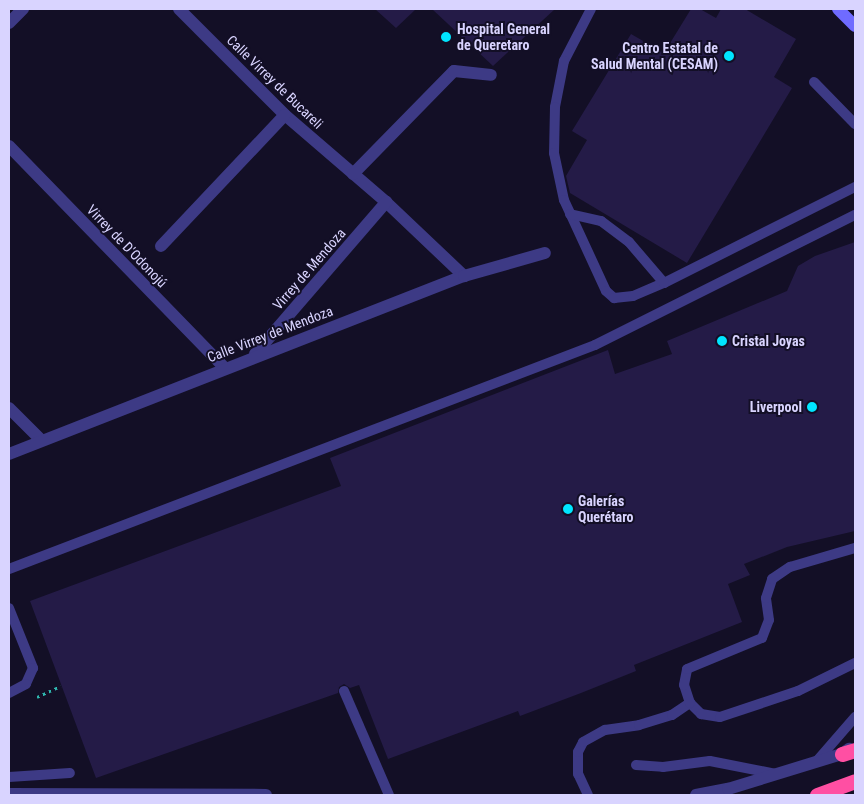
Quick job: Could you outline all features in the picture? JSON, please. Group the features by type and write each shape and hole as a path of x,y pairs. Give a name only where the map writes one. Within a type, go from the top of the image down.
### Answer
{"highway":[{"path":"817,795 855,781"}],"main road":[{"path":"838,9 855,26"}],"street":[{"path":"9,23 24,9"},
{"name":"Calle Virrey de Bucareli","path":"179,9 285,115 386,202 464,276"},
{"path":"353,174 454,71 491,75"},
{"path":"161,246 285,115"},
{"name":"Virrey de D'Odonojú","path":"9,146 224,367"},
{"name":"Virrey de Mendoza","path":"253,356 386,202"},
{"name":"Calle Virrey de Mendoza","path":"9,454 224,367 464,276 545,253"},
{"path":"9,408 41,440"},
{"path":"696,795 849,752 855,744"},
{"path":"9,794 266,795"}],"lane":[{"path":"591,10 564,61 554,107 554,153 558,184 570,214 606,291 614,298 633,296 664,283 855,187"},
{"path":"814,82 855,124"},
{"path":"570,214 601,221 629,242 664,283"},
{"path":"9,569 595,345 855,215"},
{"path":"855,548 790,567 772,578 766,598 769,620 762,638 687,668 684,685 690,703 701,714 720,717 798,691 855,663"},
{"path":"9,608 32,668 26,684 9,693"},
{"path":"344,691 389,795"},
{"path":"588,795 578,774 578,752 583,742 604,730 639,725 672,715 690,703"},
{"path":"816,762 855,718"},
{"path":"636,765 663,767 710,761 776,774"},
{"path":"9,777 70,773"}],"building":[{"path":"375,9 416,9 396,28"},
{"path":"432,9 555,9 493,66"},
{"path":"691,9 700,9 716,18 721,9 745,9 796,39 774,77 792,88 687,263 570,193 566,176 587,140 572,131 631,34 664,53"},
{"name":"Galerías Querétaro","path":"855,242 855,531 787,547 744,564 750,575 728,584 742,622 634,665 636,671 581,693 520,716 518,711 388,759 359,685 350,688 344,684 339,687 338,693 96,778 30,601 341,486 330,458 608,350 615,374 672,354 667,341 787,291 798,266 815,256"}],"place":[{"name":"Hospital General de Queretaro","path":"446,37"},
{"name":"Centro Estatal de Salud Mental (CESAM)","path":"729,56"},
{"name":"Cristal Joyas","path":"722,341"},
{"name":"Liverpool","path":"812,407"},
{"name":"Galerías Querétaro","path":"568,509"}]}
